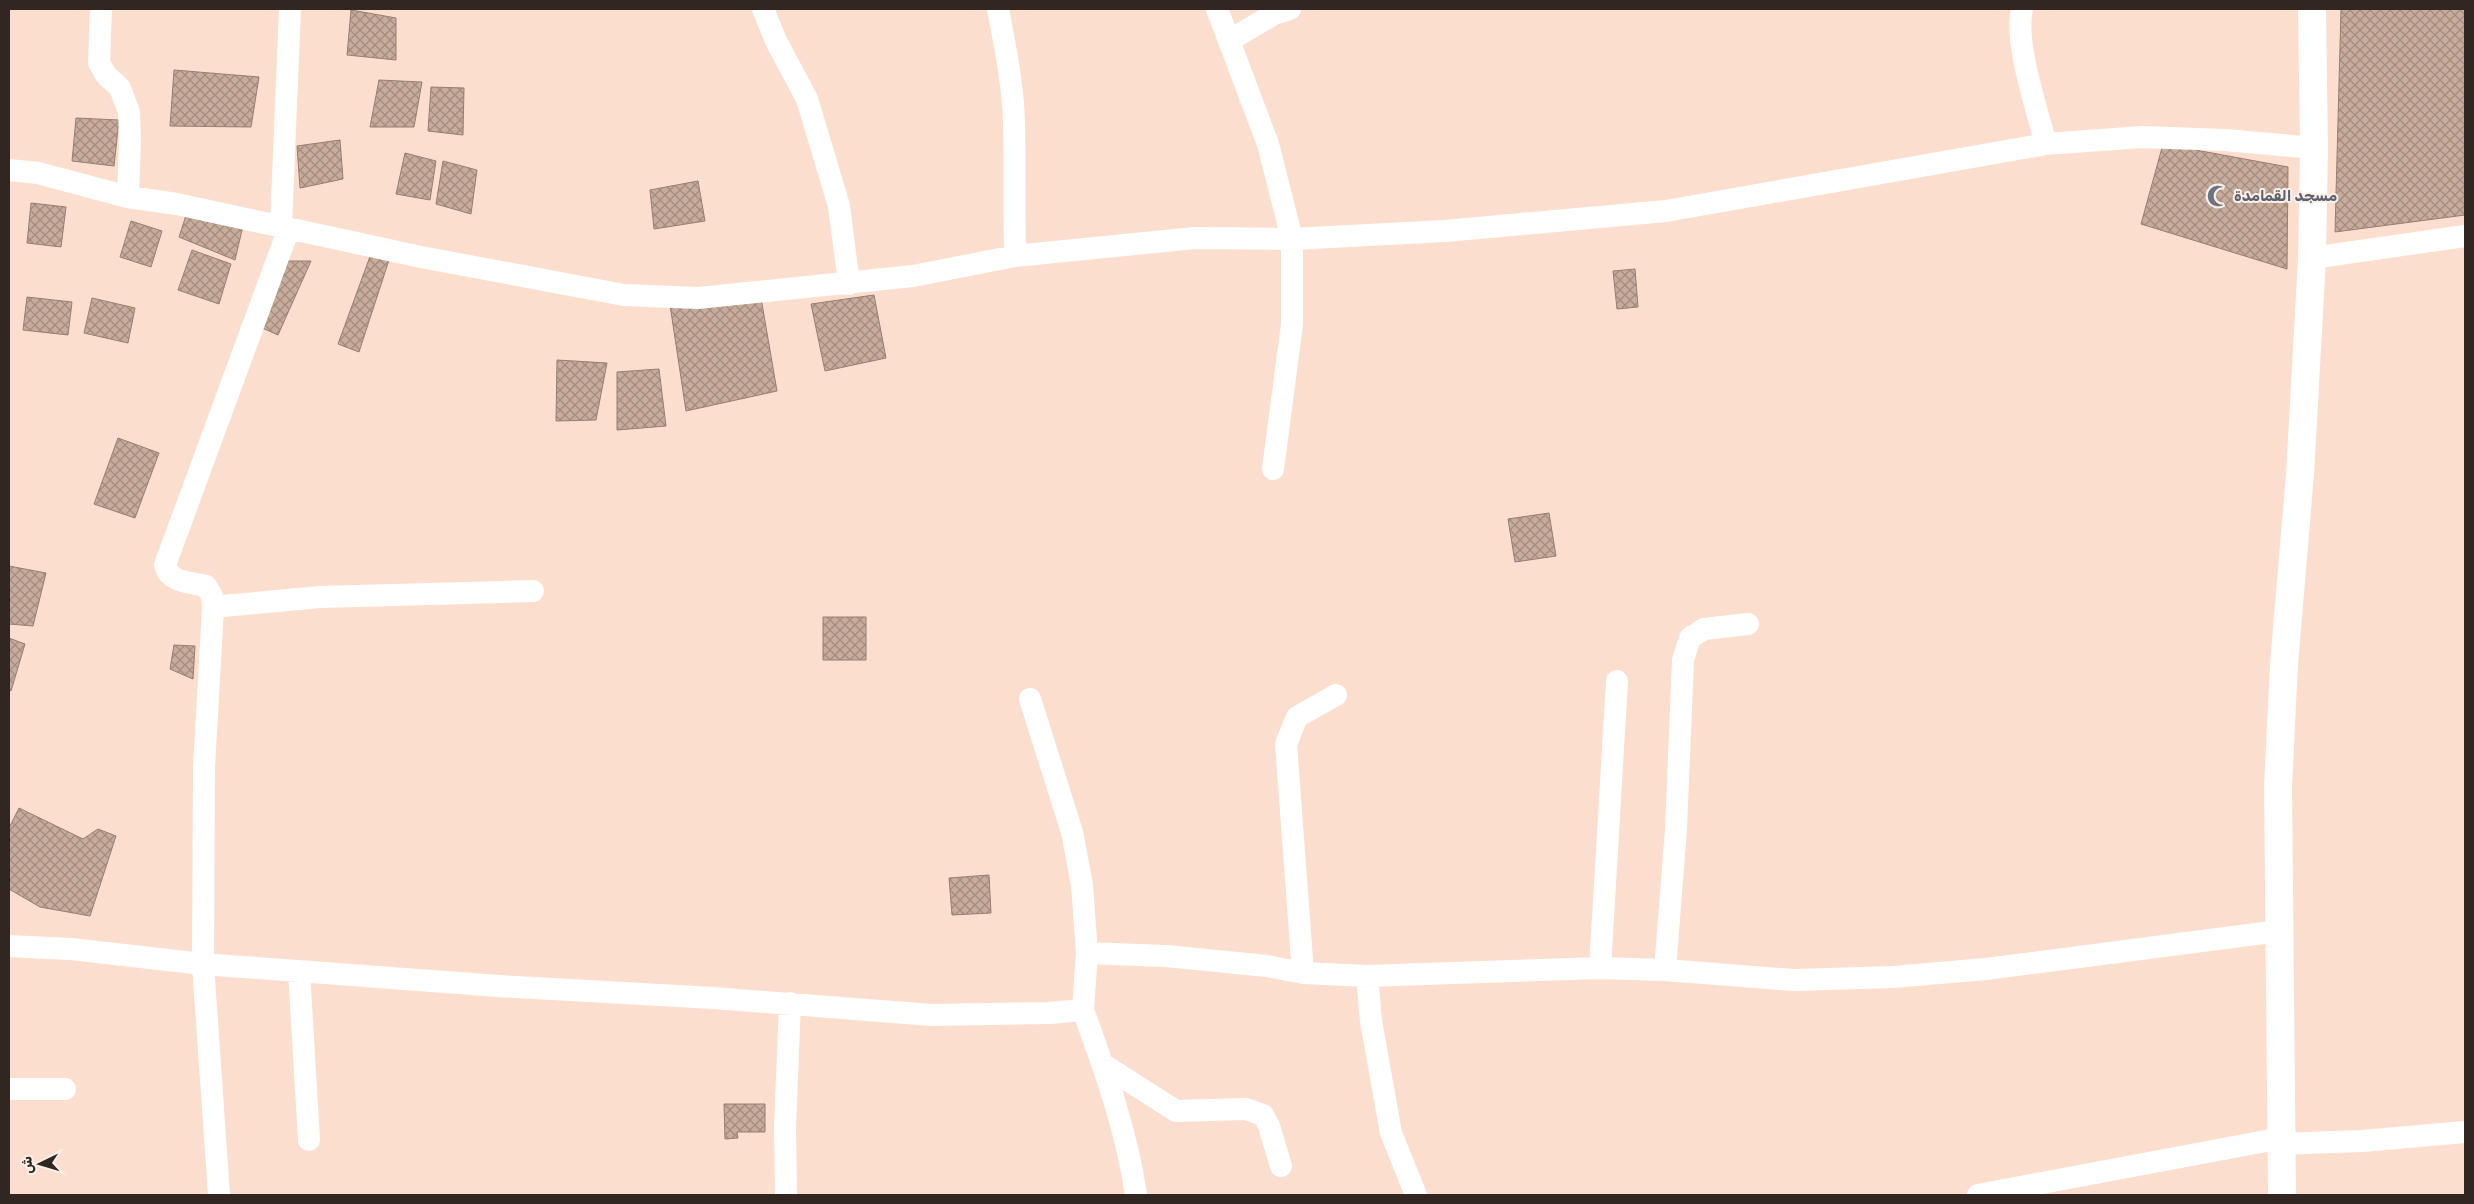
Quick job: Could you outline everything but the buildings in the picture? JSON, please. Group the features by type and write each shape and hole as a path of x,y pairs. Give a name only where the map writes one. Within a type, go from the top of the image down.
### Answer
{"street":[{"path":"100,9 99,63 106,75 120,88 129,112 128,197"},
{"path":"219,1195 203,964 204,768 213,607 212,596 206,586 172,578 167,572 165,565 285,227 290,9"},
{"path":"763,9 776,41 807,99 839,206 849,284"},
{"path":"998,9 1005,47 1014,121 1015,256"},
{"path":"1217,9 1268,144 1292,239 1292,324 1273,469"},
{"path":"1230,40 1274,14 1290,9"},
{"path":"2022,9 2020,19 2026,62 2046,144"},
{"path":"2282,1195 2278,786 2284,664 2300,474 2312,258 2314,148 2312,9"},
{"path":"9,170 38,173 128,197 177,204 421,257 624,295 698,298 849,284 913,276 1015,256 1195,238 1292,239 1445,231 1666,211 2046,144 2142,137 2225,140 2314,148"},
{"path":"2312,258 2465,236"},
{"path":"213,607 320,597 533,591"},
{"path":"1665,970 1676,829 1683,660 1690,638 1704,629 1748,624"},
{"path":"1600,968 1617,681"},
{"path":"1303,973 1286,744 1297,717 1336,695"},
{"path":"1030,699 1072,832 1082,885 1087,953 1083,1010 1104,1065 1132,1168 1136,1195"},
{"path":"1087,953 1166,956 1268,966 1303,973 1367,976 1600,968 1665,970 1794,980 1893,977 1986,969 2279,931"},
{"path":"9,946 71,949 203,964 500,986 932,1014 1050,1013 1083,1010"},
{"path":"299,971 309,1140"},
{"path":"1367,976 1371,1021 1391,1133 1416,1195"},
{"path":"786,1195 785,1126 790,1004"},
{"path":"1104,1065 1176,1111 1246,1109 1263,1115 1269,1126 1280,1166"},
{"path":"9,1089 65,1089"},
{"path":"1978,1195 2282,1141 2362,1141 2465,1132"}],"place":[{"name":"مسجد القمامدة","path":"2218,196"}]}
